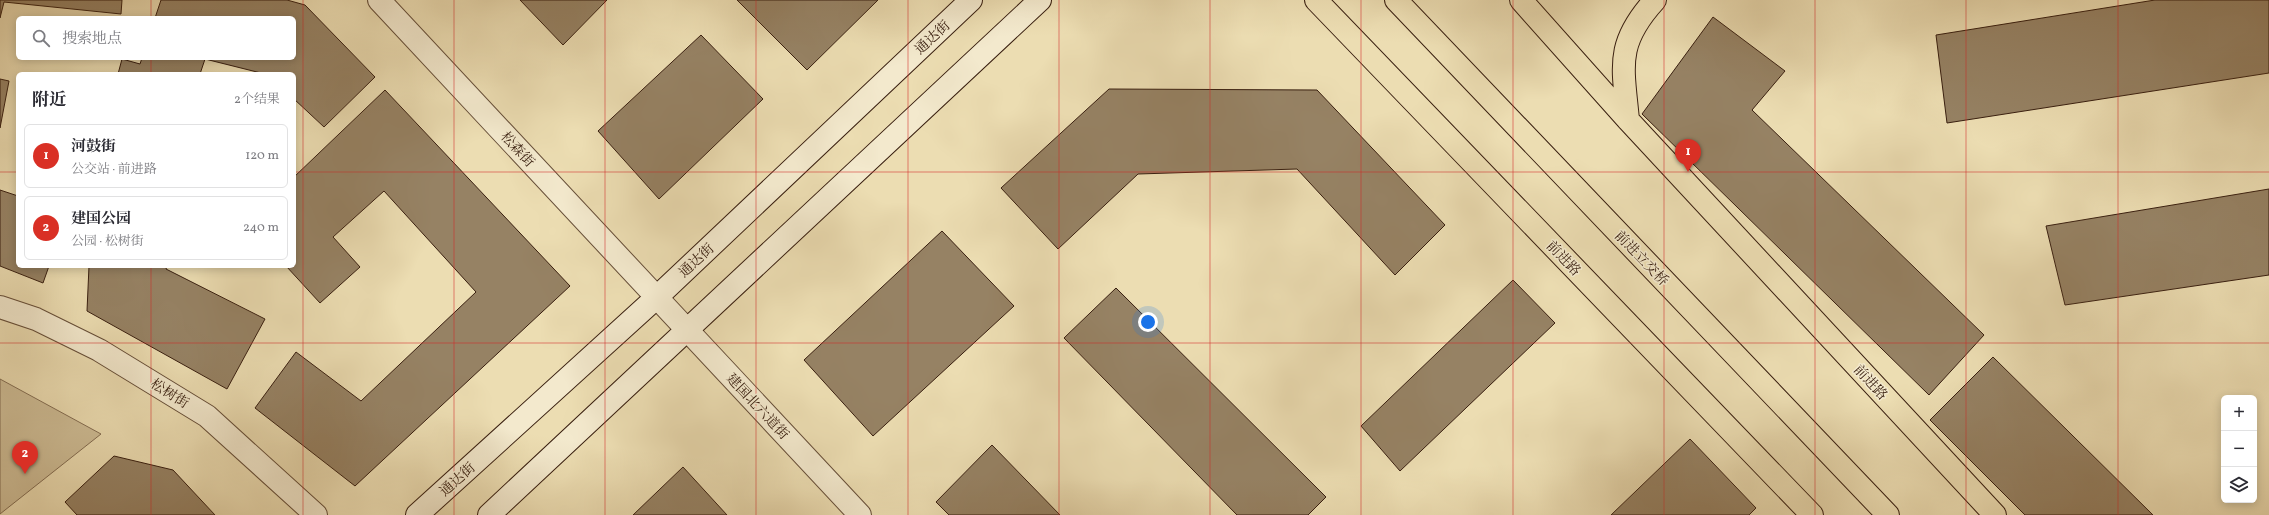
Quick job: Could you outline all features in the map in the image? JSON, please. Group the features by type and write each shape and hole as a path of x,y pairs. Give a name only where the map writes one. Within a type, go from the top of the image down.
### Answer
{"highway":[{"name":"前进路","path":"1316,0 1812,515"},
{"name":"前进立交桥","path":"1396,0 1888,515"},
{"name":"前进路","path":"1521,0 1628,120 1995,515"},
{"path":"1628,120 1623,65 1628,38 1643,13 1655,0"}],"main road":[{"name":"松森街","path":"378,0 657,297"},
{"name":"通达街","path":"417,515 657,297 971,0"},
{"path":"489,515 1040,0"},
{"name":"建国北六道街","path":"657,297 860,515"},
{"name":"松树街","path":"0,308 36,320 99,350 208,416 316,515"}],"shaded area":[{"path":"0,379 101,434 0,514"}],"building":[{"path":"0,0 122,0 121,14 4,2 0,18"},
{"path":"161,0 287,0 305,5 375,77 324,127 296,101 296,72 257,72 209,60 296,60 296,16 156,16"},
{"path":"520,0 607,0 563,45"},
{"path":"737,0 878,0 807,70"},
{"path":"2155,0 2269,0 2269,73 1947,123 1936,35"},
{"path":"1713,17 1785,71 1752,110 1984,335 1929,395 1642,114"},
{"path":"701,35 763,99 659,199 598,131"},
{"path":"122,60 140,64 141,60 205,60 201,72 119,72"},
{"path":"0,79 9,81 0,128"},
{"path":"1109,89 1317,90 1445,225 1395,275 1297,169 1138,174 1058,249 1001,188"},
{"path":"385,90 570,286 355,486 255,408 296,352 361,401 476,292 384,191 333,237 360,267 320,303 288,268 296,268 296,175"},
{"path":"2269,189 2269,275 2065,305 2046,226"},
{"path":"0,190 16,195 16,268 48,268 43,283 0,266"},
{"path":"942,231 1014,306 873,436 804,360"},
{"path":"89,268 166,268 265,319 227,389 87,311"},
{"path":"1513,280 1555,323 1400,471 1361,426"},
{"path":"1116,288 1326,497 1308,515 1237,515 1064,338"},
{"path":"1993,357 2153,515 2025,515 1930,420"},
{"path":"1690,439 1756,508 1749,515 1611,515"},
{"path":"992,445 1060,515 949,515 936,502"},
{"path":"114,456 173,470 215,515 77,515 65,502"},
{"path":"683,467 727,515 633,515"}],"place":[{"name":"河鼓街","path":"1688,172"},
{"name":"建国公园","path":"25,474"}]}
